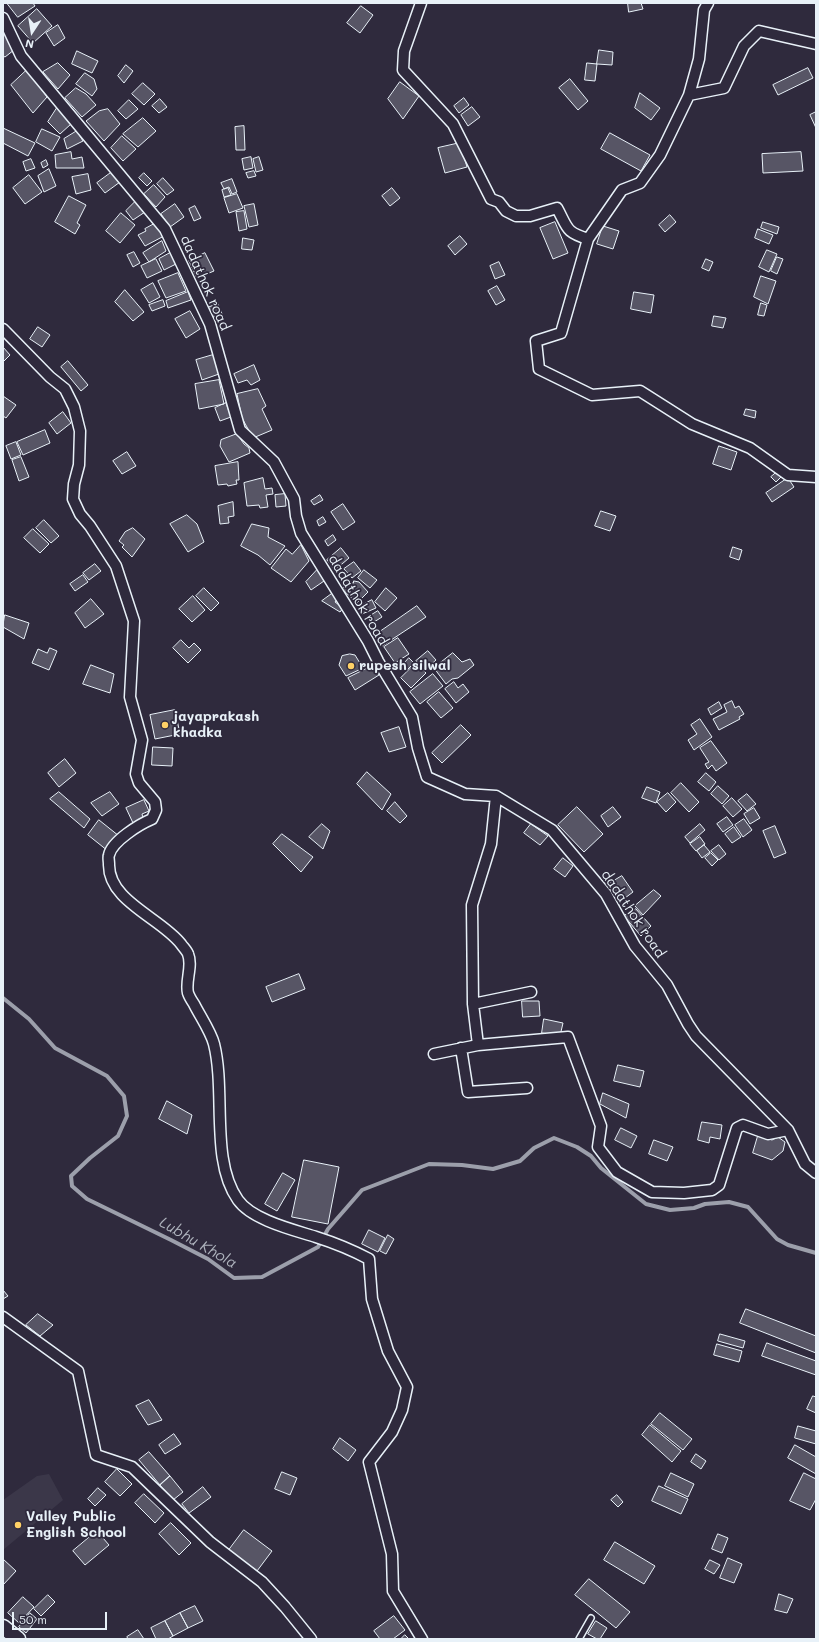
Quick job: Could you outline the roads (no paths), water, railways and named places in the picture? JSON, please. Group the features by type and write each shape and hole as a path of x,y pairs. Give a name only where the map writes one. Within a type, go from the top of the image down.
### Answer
{"main road":[{"path":"3,1627 18,1639"}],"street":[{"path":"421,3 404,51 403,70 453,124 490,199 499,202 506,211 516,216 530,216 557,208 564,225 573,234 588,239"},
{"path":"708,3 704,10 699,59 689,95 724,88 744,46 759,31 816,44"},
{"name":"dadathok road","path":"3,18 21,56 165,228 210,324 240,430 274,462 294,499 296,516 301,533 368,641 378,661 412,717 418,748 427,777 465,794 496,796 552,830 606,894 635,946 667,985 696,1036 788,1130 805,1164 816,1173"},
{"path":"691,91 660,155 640,182 622,190 588,239 561,333 536,341 539,369 592,395 640,391 692,424 750,448 788,475 816,476"},
{"path":"3,329 50,377 65,389 74,407 80,431 79,465 74,484 73,499 80,514 90,526 116,566 134,621 130,697 142,740 136,774 139,783 149,792 155,802 156,810 152,819 139,825 113,847 109,855 108,868 112,882 128,900 176,938 188,954 190,968 188,993 214,1043 220,1078 221,1152 228,1186 244,1208 278,1226 317,1237 353,1250 369,1259 372,1298 388,1350 407,1387 402,1410 392,1432 369,1462 392,1554 393,1591 422,1639"},
{"path":"478,1045 473,1004 472,905 491,844 496,796"},
{"path":"473,1004 531,992"},
{"path":"434,1054 478,1045 568,1037 601,1126 598,1148 617,1172 652,1192 684,1194 712,1190 719,1185 737,1128 743,1125 768,1134 788,1130"},
{"path":"461,1048 468,1092 527,1088"},
{"path":"3,1317 78,1371 96,1455 132,1467 210,1542 262,1582 311,1639"}],"lane":[{"path":"579,1639 590,1618"}],"waterway":[{"name":"Lubhu Khola","path":"3,998 29,1019 55,1048 107,1076 124,1096 127,1116 118,1136 90,1158 71,1176 72,1186 87,1199 208,1259 234,1278 262,1277 318,1247 328,1229 362,1190 429,1164 462,1165 493,1169 520,1161 534,1148 554,1138 577,1147 591,1156 601,1168 646,1204 670,1210 694,1208 705,1204 729,1202 748,1207 777,1239 788,1245 816,1253"}],"place":[{"name":"rupesh silwal","path":"351,666"},
{"name":"jayaprakash khadka","path":"165,725"},
{"name":"Valley Public English School","path":"18,1525"}]}
